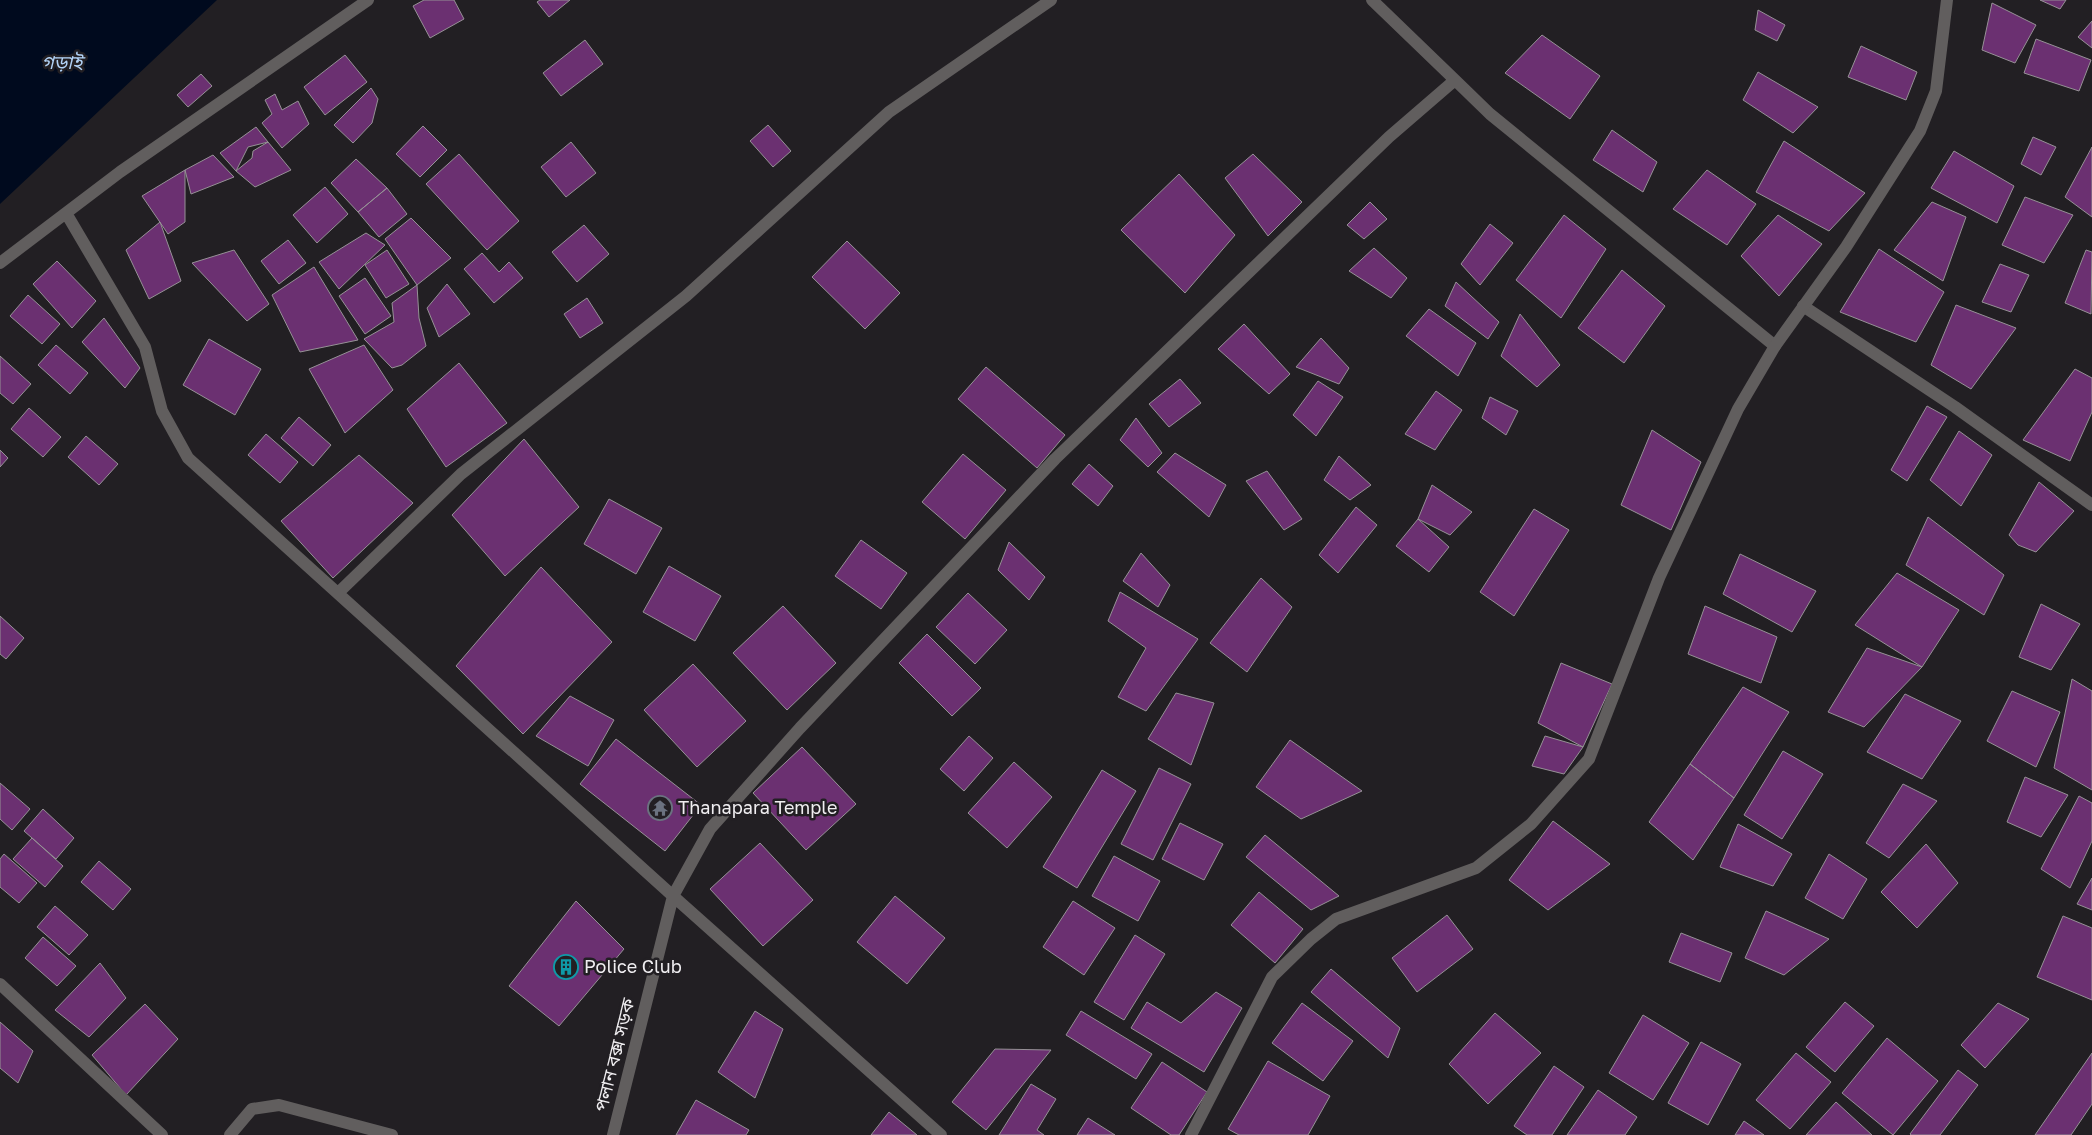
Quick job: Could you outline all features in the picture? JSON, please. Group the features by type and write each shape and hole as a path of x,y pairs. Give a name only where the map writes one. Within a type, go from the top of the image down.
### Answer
{"street":[{"path":"0,263 120,172 368,0"},
{"path":"338,593 460,474 686,296 889,112 1051,0"},
{"path":"1372,0 1490,114 1775,346"},
{"path":"1191,1135 1272,977 1311,939 1336,919 1476,868 1532,824 1589,759 1660,578 1738,409 1775,346 1846,248 1920,131 1936,91 1947,0"},
{"name":"পলান বক্স সড়ক","path":"613,1135 673,896 710,828 806,721 1055,459 1389,137 1455,80"},
{"path":"66,213 145,347 162,411 188,458 941,1135"},
{"path":"1803,306 1955,407 2092,505"},
{"path":"0,984 162,1135"},
{"path":"230,1135 252,1109 278,1105 392,1135"}],"water":[{"name":"গড়াই","path":"0,0 217,0 0,204"}],"building":[{"path":"424,0 454,0 464,19 430,38 413,6"},
{"path":"540,0 570,0 549,17 537,2"},
{"path":"2040,0 2066,0 2060,9"},
{"path":"1992,3 2036,25 2015,63 1982,50"},
{"path":"1758,10 1785,25 1777,41 1755,30"},
{"path":"2092,21 2092,48 2078,37"},
{"path":"1542,35 1600,76 1570,119 1505,73"},
{"path":"2036,39 2091,60 2079,91 2024,73"},
{"path":"585,40 603,64 561,96 543,73"},
{"path":"1861,46 1917,72 1906,100 1848,77"},
{"path":"345,55 367,82 325,115 304,87"},
{"path":"1758,72 1818,107 1793,133 1743,100"},
{"path":"201,74 212,86 188,107 177,95"},
{"path":"371,88 378,99 372,123 353,143 334,125"},
{"path":"275,94 282,110 298,101 309,124 282,148 262,123 272,114 265,100"},
{"path":"768,125 791,151 773,167 750,141"},
{"path":"423,126 447,150 420,177 396,154"},
{"path":"256,127 268,142 248,147 236,171 220,153"},
{"path":"1612,130 1657,162 1643,192 1593,160"},
{"path":"2033,137 2056,147 2041,175 2021,164"},
{"path":"1784,141 1865,193 1829,231 1756,192"},
{"path":"268,142 291,170 255,187 236,171 252,158 253,151"},
{"path":"571,142 596,173 566,197 541,167"},
{"path":"2092,147 2092,217 2065,197"},
{"path":"1954,151 2014,186 1997,223 1931,188"},
{"path":"459,154 519,221 487,250 426,184"},
{"path":"1253,154 1302,202 1268,236 1225,178"},
{"path":"213,155 234,177 191,194 185,170"},
{"path":"356,159 387,188 358,212 331,183"},
{"path":"185,170 185,222 168,234 142,196"},
{"path":"1707,170 1756,204 1727,245 1673,209"},
{"path":"1179,174 1235,235 1185,293 1121,230"},
{"path":"325,187 348,214 317,243 293,215"},
{"path":"387,188 407,214 379,237 358,212"},
{"path":"2025,197 2073,215 2044,263 2002,245"},
{"path":"1370,202 1387,219 1364,239 1347,225"},
{"path":"1932,202 1966,217 1943,281 1894,250"},
{"path":"1564,215 1606,249 1561,318 1516,280"},
{"path":"1778,215 1822,244 1779,296 1741,256"},
{"path":"411,218 451,258 417,285 385,239"},
{"path":"160,222 181,281 149,299 126,250"},
{"path":"1490,224 1513,243 1480,285 1461,264"},
{"path":"584,225 609,254 577,282 552,252"},
{"path":"366,233 385,245 339,289 319,262"},
{"path":"288,240 306,263 279,284 261,261"},
{"path":"847,241 900,293 865,329 812,277"},
{"path":"1374,248 1407,278 1391,298 1349,271"},
{"path":"1879,249 1944,292 1916,342 1840,312"},
{"path":"234,250 269,304 247,321 192,263"},
{"path":"387,250 409,284 386,298 365,265"},
{"path":"2086,250 2092,252 2091,314 2065,303"},
{"path":"482,253 499,272 509,262 523,278 494,303 464,269"},
{"path":"57,261 96,301 72,328 33,284"},
{"path":"2000,264 2029,275 2011,312 1982,302"},
{"path":"314,267 358,340 300,352 272,295"},
{"path":"1622,270 1665,306 1624,363 1578,328"},
{"path":"365,278 391,316 365,334 339,296"},
{"path":"1456,282 1499,322 1488,339 1445,306"},
{"path":"447,284 470,314 439,337 427,308"},
{"path":"417,285 419,318 426,346 402,365 392,368 364,339 394,322 392,303"},
{"path":"28,295 60,324 42,344 10,316"},
{"path":"587,298 603,323 580,338 564,314"},
{"path":"1956,305 2016,328 1971,389 1931,365"},
{"path":"1429,309 1476,343 1458,376 1406,336"},
{"path":"1520,314 1560,365 1537,387 1501,356"},
{"path":"104,318 140,368 125,388 82,342"},
{"path":"1244,324 1290,374 1269,394 1218,349"},
{"path":"1321,338 1349,368 1339,384 1296,367"},
{"path":"209,339 261,369 235,415 183,385"},
{"path":"56,345 88,373 70,394 38,365"},
{"path":"364,345 393,390 345,433 309,369"},
{"path":"0,356 31,384 13,404 0,393"},
{"path":"459,363 507,423 446,467 407,409"},
{"path":"986,367 1065,435 1037,468 958,399"},
{"path":"2075,369 2092,378 2092,412 2070,461 2023,440"},
{"path":"1180,379 1201,403 1169,427 1149,404"},
{"path":"1318,381 1343,397 1316,436 1293,415"},
{"path":"1436,391 1462,410 1435,450 1405,434"},
{"path":"1490,397 1518,411 1506,435 1482,418"},
{"path":"1927,406 1947,417 1907,481 1891,470"},
{"path":"29,408 61,437 43,457 11,429"},
{"path":"299,417 331,445 313,466 281,438"},
{"path":"1136,418 1162,453 1148,467 1120,440"},
{"path":"1652,430 1701,462 1671,530 1621,505"},
{"path":"1959,431 1992,455 1961,506 1930,480"},
{"path":"266,434 298,462 280,483 248,455"},
{"path":"86,436 118,464 99,485 68,457"},
{"path":"524,439 579,507 505,576 452,515"},
{"path":"0,450 8,458 0,467"},
{"path":"1175,453 1226,485 1209,517 1157,472"},
{"path":"963,454 1006,490 965,539 922,502"},
{"path":"359,455 413,503 333,578 281,521"},
{"path":"1339,456 1371,485 1350,500 1324,480"},
{"path":"1089,464 1113,486 1098,506 1072,484"},
{"path":"1267,471 1302,519 1284,530 1246,481"},
{"path":"2039,482 2074,511 2036,552 2018,545 2009,535"},
{"path":"1432,485 1472,512 1450,535 1418,519"},
{"path":"609,499 662,528 636,574 584,544"},
{"path":"1356,507 1377,525 1338,573 1319,555"},
{"path":"1534,509 1569,530 1514,616 1480,592"},
{"path":"1928,517 2004,575 1984,615 1906,565"},
{"path":"1418,519 1449,547 1429,572 1396,546"},
{"path":"861,540 907,573 881,609 835,576"},
{"path":"1009,542 1045,577 1029,600 998,570"},
{"path":"1141,553 1170,585 1158,607 1123,581"},
{"path":"1740,554 1816,591 1792,632 1723,594"},
{"path":"669,566 721,596 695,641 643,612"},
{"path":"541,567 612,642 523,734 456,666"},
{"path":"1897,573 1959,610 1922,667 1855,625"},
{"path":"1261,578 1292,607 1247,672 1210,643"},
{"path":"1120,592 1198,639 1146,711 1118,697 1146,648 1108,621"},
{"path":"968,593 1007,630 975,664 936,627"},
{"path":"2041,604 2080,624 2051,670 2019,657"},
{"path":"783,606 836,663 787,710 733,653"},
{"path":"1705,606 1777,637 1761,683 1688,654"},
{"path":"0,616 24,638 6,659 0,654"},
{"path":"927,634 981,688 952,716 899,663"},
{"path":"1867,648 1922,667 1864,727 1828,712"},
{"path":"1561,663 1612,684 1583,747 1538,723"},
{"path":"693,664 746,721 697,767 644,710"},
{"path":"2072,679 2092,691 2092,790 2054,768"},
{"path":"1743,687 1789,712 1734,798 1690,764"},
{"path":"2012,691 2060,712 2036,767 1987,741"},
{"path":"1176,693 1214,703 1191,765 1148,739"},
{"path":"1905,694 1961,721 1922,779 1867,752"},
{"path":"570,696 614,720 588,766 536,736"},
{"path":"969,736 993,758 964,791 940,769"},
{"path":"1545,736 1583,747 1564,774 1532,766"},
{"path":"616,739 701,805 665,851 580,784"},
{"path":"1290,740 1362,791 1301,819 1256,787"},
{"path":"802,747 856,804 806,850 753,793"},
{"path":"1783,751 1823,774 1782,839 1744,815"},
{"path":"1014,762 1052,797 1007,848 968,813"},
{"path":"1690,764 1734,798 1693,860 1649,822"},
{"path":"1159,768 1191,784 1153,860 1121,844"},
{"path":"1102,770 1136,791 1077,888 1043,867"},
{"path":"2025,777 2068,795 2041,837 2007,822"},
{"path":"0,783 30,809 12,830 0,819"},
{"path":"1903,784 1937,801 1889,858 1866,843"},
{"path":"2079,796 2092,803 2092,841 2070,888 2041,869"},
{"path":"43,809 74,838 56,859 24,831"},
{"path":"1553,821 1610,864 1548,910 1509,880"},
{"path":"1180,823 1223,844 1204,880 1162,859"},
{"path":"1738,824 1792,854 1773,886 1720,867"},
{"path":"1265,835 1339,896 1311,910 1246,857"},
{"path":"32,838 63,866 45,887 13,859"},
{"path":"760,843 813,900 763,946 710,889"},
{"path":"1926,844 1958,883 1917,928 1881,892"},
{"path":"4,854 37,883 19,903 0,887 0,859"},
{"path":"1829,854 1867,879 1843,919 1805,898"},
{"path":"1114,856 1160,881 1138,921 1092,896"},
{"path":"99,861 131,889 113,910 81,882"},
{"path":"2092,878 2092,910 2077,904"},
{"path":"1259,892 1303,929 1275,963 1231,925"},
{"path":"895,896 945,938 907,984 857,942"},
{"name":"Police Club","path":"576,901 624,949 559,1026 509,986"},
{"path":"1073,901 1115,928 1084,975 1043,947"},
{"path":"55,906 88,935 69,955 37,927"},
{"path":"1766,911 1829,939 1784,975 1745,958"},
{"path":"1447,915 1473,949 1417,992 1392,958"},
{"path":"2063,916 2092,928 2092,1000 2037,977"},
{"path":"1681,933 1732,953 1720,982 1669,962"},
{"path":"1135,935 1165,954 1124,1020 1094,1002"},
{"path":"43,937 76,966 57,986 25,958"},
{"path":"100,963 126,998 89,1037 55,1010"},
{"path":"1331,969 1400,1028 1388,1058 1311,992"},
{"path":"1216,992 1242,1008 1204,1072 1131,1028 1147,1002 1181,1023"},
{"path":"1845,1002 1874,1026 1835,1072 1806,1047"},
{"path":"1302,1003 1353,1041 1323,1081 1272,1043"},
{"path":"1998,1003 2029,1019 1985,1068 1961,1045"},
{"path":"145,1004 178,1039 126,1095 92,1055"},
{"path":"755,1011 783,1029 755,1098 718,1072"},
{"path":"1081,1011 1152,1054 1136,1079 1066,1035"},
{"path":"1495,1013 1541,1053 1488,1104 1449,1064"},
{"path":"1643,1015 1689,1043 1653,1100 1609,1073"},
{"path":"0,1022 33,1051 18,1083 0,1068"},
{"path":"1887,1038 1938,1081 1893,1135 1842,1093"},
{"path":"1701,1042 1741,1064 1708,1125 1668,1103"},
{"path":"995,1049 1051,1050 986,1130 952,1102"},
{"path":"1796,1053 1831,1082 1790,1129 1756,1100"},
{"path":"2092,1053 2092,1104 2071,1135 2035,1135"},
{"path":"1268,1061 1330,1096 1308,1135 1239,1135 1228,1129"},
{"path":"1162,1062 1207,1092 1179,1135 1171,1135 1131,1108"},
{"path":"1554,1066 1584,1087 1552,1135 1527,1135 1514,1126"},
{"path":"1958,1070 1978,1085 1940,1135 1911,1135 1910,1134"},
{"path":"1031,1084 1056,1099 1037,1130 1044,1135 999,1135"},
{"path":"1598,1090 1637,1117 1625,1135 1567,1135"},
{"path":"696,1100 749,1130 746,1135 676,1135"},
{"path":"1836,1102 1872,1135 1806,1135"},
{"path":"889,1112 917,1135 871,1135"},
{"path":"1088,1118 1115,1135 1077,1135"},
{"path":"1744,1121 1764,1135 1735,1135"}],"place":[{"name":"Thanapara Temple","path":"660,808"},
{"name":"Police Club","path":"566,967"}]}
